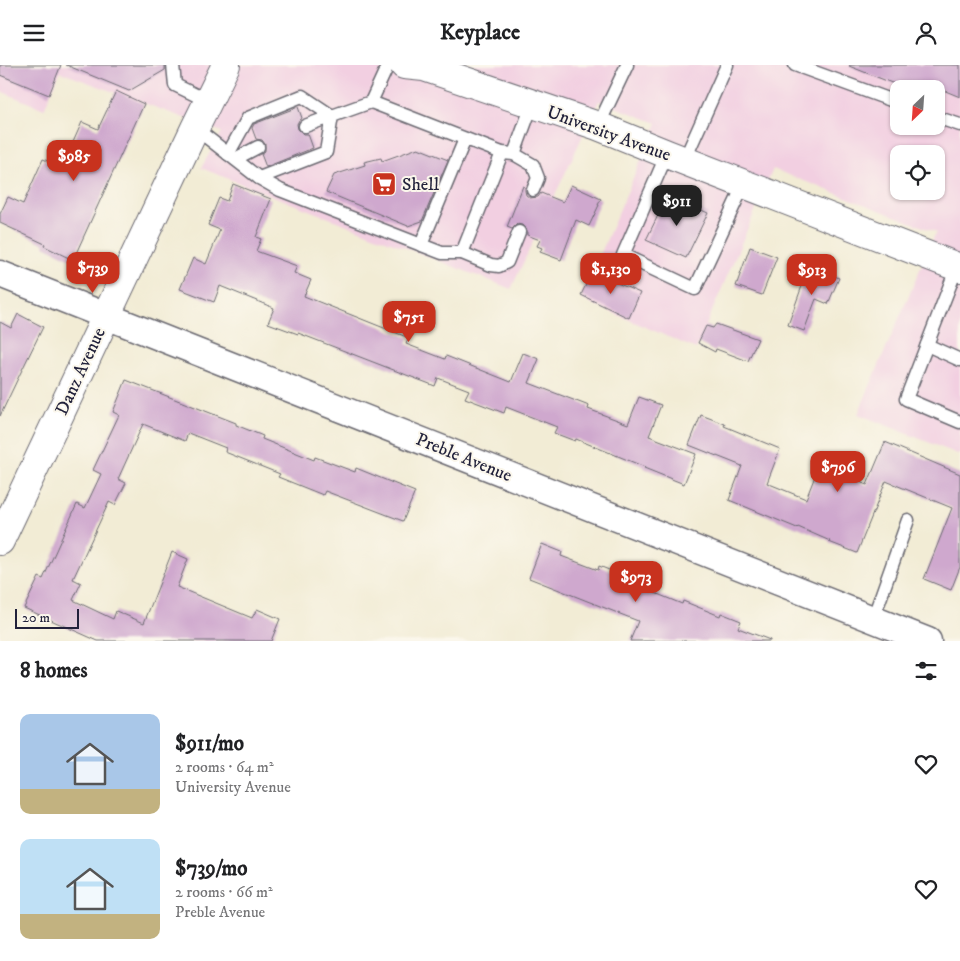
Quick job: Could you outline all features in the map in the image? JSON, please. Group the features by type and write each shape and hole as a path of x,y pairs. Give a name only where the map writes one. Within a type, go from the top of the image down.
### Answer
{"main road":[{"name":"Danz Avenue","path":"0,541 226,65"},
{"name":"University Avenue","path":"416,66 598,127 959,267"}],"street":[{"name":"Preble Avenue","path":"0,274 928,641"}],"lane":[{"path":"173,65 175,85 208,101"},
{"path":"371,102 388,65"},
{"path":"598,127 627,65"},
{"path":"727,65 623,255 695,289 744,184"},
{"path":"795,65 890,100"},
{"path":"232,157 248,118 302,96 332,116"},
{"path":"305,126 371,102 533,165 538,178 534,190"},
{"path":"462,253 532,105"},
{"path":"259,178 326,152 332,116"},
{"path":"945,120 960,125"},
{"path":"195,129 259,178 280,190 442,253 462,253 491,265 500,266 507,262 519,232"},
{"path":"421,245 466,139"},
{"path":"232,157 258,147"},
{"path":"959,267 906,399 960,422"},
{"path":"927,345 960,360"},
{"path":"873,619 908,520"}],"shaded area":[{"path":"0,65 960,65 960,455 858,414 936,232 773,169 696,349 581,299 657,123 599,101 511,289 201,168 222,132 60,72 44,109 0,91"}],"building":[{"path":"0,65 61,65 49,95 0,75"},
{"path":"66,65 165,65 165,70 129,91"},
{"path":"960,65 960,97 945,91 945,80 890,80 890,82 849,66"},
{"path":"116,91 144,104 73,260 44,246 45,244 0,223 0,214 8,197 23,204 43,159 62,167 82,122 98,129"},
{"path":"298,107 302,118 297,124 298,129 303,134 308,134 313,148 266,167 261,154 265,151 265,144 262,140 256,139 252,128 254,124"},
{"name":"Shell","path":"418,148 448,160 422,221 408,226 326,192 334,175 365,165 364,162 381,158 382,161"},
{"path":"233,184 271,199 256,237 261,239 256,251 297,266 294,273 311,280 304,296 409,338 406,344 445,359 446,356 511,382 523,353 539,359 529,383 589,406 588,409 628,424 639,397 661,405 649,436 696,454 684,484 576,439 575,441 554,433 557,427 506,407 504,413 465,398 469,390 438,378 435,386 268,323 274,308 220,286 214,302 180,289 193,258 206,264 220,230 208,225 219,198 227,201"},
{"path":"571,185 601,199 589,226 576,220 561,260 540,252 542,248 537,246 540,240 527,235 527,230 522,225 517,224 512,229 507,227 523,186 525,187 526,195 530,198 538,197 541,193 563,202"},
{"path":"671,196 708,213 686,258 646,240 663,205 666,206"},
{"path":"750,247 777,257 762,295 736,286"},
{"path":"811,265 839,278 828,304 816,299 804,331 788,325"},
{"path":"592,272 640,293 629,318 581,295"},
{"path":"18,314 43,327 0,416 0,322 11,328"},
{"path":"716,324 758,339 748,361 716,349 715,352 698,343 706,326 713,328"},
{"path":"126,380 236,423 236,425 263,436 262,439 314,460 315,457 355,472 356,468 415,492 403,521 325,491 323,495 278,477 280,474 225,452 226,448 188,433 185,441 143,424 118,479 126,483 115,505 109,502 73,579 81,583 73,600 113,619 116,611 144,623 172,552 188,559 177,587 252,618 257,609 280,619 271,641 98,641 24,608 39,577 43,579 77,504 85,508 101,474 93,470 119,415 113,412"},
{"path":"701,415 780,449 767,483 806,499 819,466 867,485 885,442 960,474 960,567 951,590 924,579 952,508 886,481 857,553 729,500 742,466 689,445"},
{"path":"542,544 562,552 561,556 598,570 599,566 647,585 645,589 682,604 683,601 720,616 721,613 741,621 738,628 770,641 630,641 638,621 529,578"}],"place":[{"name":"Shell","path":"384,184"}]}
